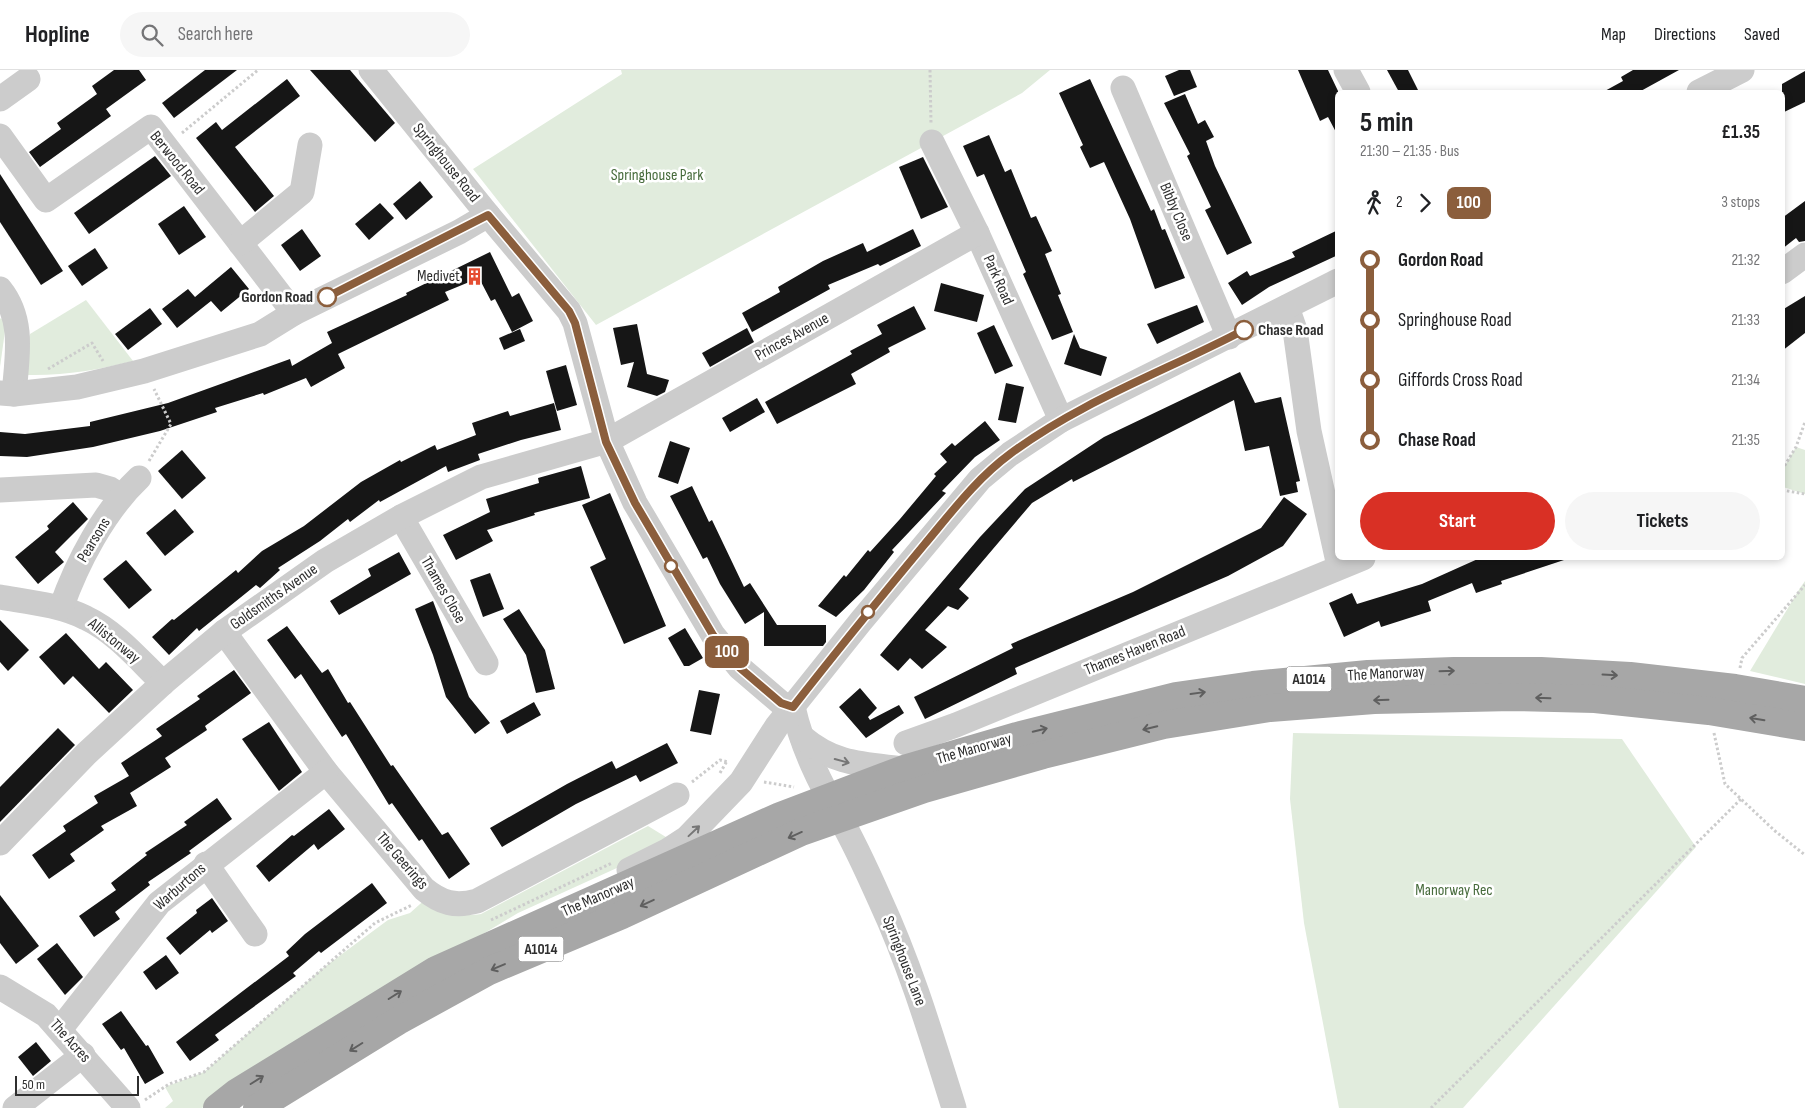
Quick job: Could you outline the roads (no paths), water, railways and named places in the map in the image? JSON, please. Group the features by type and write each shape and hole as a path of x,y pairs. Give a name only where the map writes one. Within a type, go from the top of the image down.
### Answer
{"main road":[{"name":"The Manorway","path":"257,1108 398,1021 489,971 622,915 801,832 905,756 1017,736 1176,696 1309,679 1444,671 1541,671 1630,676 1736,688 1805,700"},
{"name":"The Manorway","path":"217,1108 236,1093 436,970 834,808 924,789 1053,752 1164,724 1270,708 1374,700 1513,697 1595,699 1709,711 1805,726"}],"street":[{"name":"Springhouse Road","path":"371,70 488,215 569,311 575,323 606,442 635,503 713,635 740,668 781,703 793,707"},
{"path":"1346,70 1357,90"},
{"path":"1703,90 1742,70"},
{"path":"0,99 28,79"},
{"name":"Bibby Close","path":"1122,88 1229,337"},
{"name":"Berwood Road","path":"0,136 46,200 151,127 294,313"},
{"name":"Park Road","path":"932,142 977,233 1061,420"},
{"path":"240,243 302,192 310,145"},
{"path":"0,289 7,297 16,318 19,334 7,393 77,387 144,371 260,334 294,313 459,232 488,215"},
{"name":"Princes Avenue","path":"606,442 977,233"},
{"path":"1785,270 1805,255"},
{"path":"436,970 592,887 668,851 687,838 741,782 768,740 793,707 861,621 980,479 1010,454 1061,420 1335,283"},
{"path":"1287,307 1295,330 1309,431 1335,548"},
{"name":"Goldsmiths Avenue","path":"0,843 87,752 163,683 224,632 298,579 401,518 482,477 606,442"},
{"name":"Pearsons","path":"61,608 73,575 120,496 139,478"},
{"path":"0,490 96,484 110,489 120,496"},
{"name":"Thames Close","path":"401,518 486,663"},
{"path":"1338,560 1339,566"},
{"name":"Thames Haven Road","path":"905,756 956,725 1357,560"},
{"name":"Allistonway","path":"0,597 61,608 88,618 114,636 163,683"},
{"name":"The Geerings","path":"224,632 326,772 424,889 437,899 462,905 477,901 677,794"},
{"path":"793,707 801,736 834,808"},
{"path":"768,740 788,731 801,736 816,749 832,758 858,765 905,756"},
{"name":"Warburtons","path":"61,1028 158,903 326,772"},
{"name":"Springhouse Lane","path":"834,808 880,900 905,959 954,1108"},
{"path":"206,864 255,934"},
{"name":"The Acres","path":"0,988 46,1015 61,1028 83,1054 134,1105"},
{"path":"15,1108 83,1054"}],"place":[{"name":"Medivet","path":"474,276"},
{"name":"Gordon Road","path":"327,297"},
{"name":"Chase Road","path":"1244,330"}],"park label":[{"name":"Springhouse Park","path":"657,175"},
{"name":"Manorway Rec","path":"1454,890"}]}
